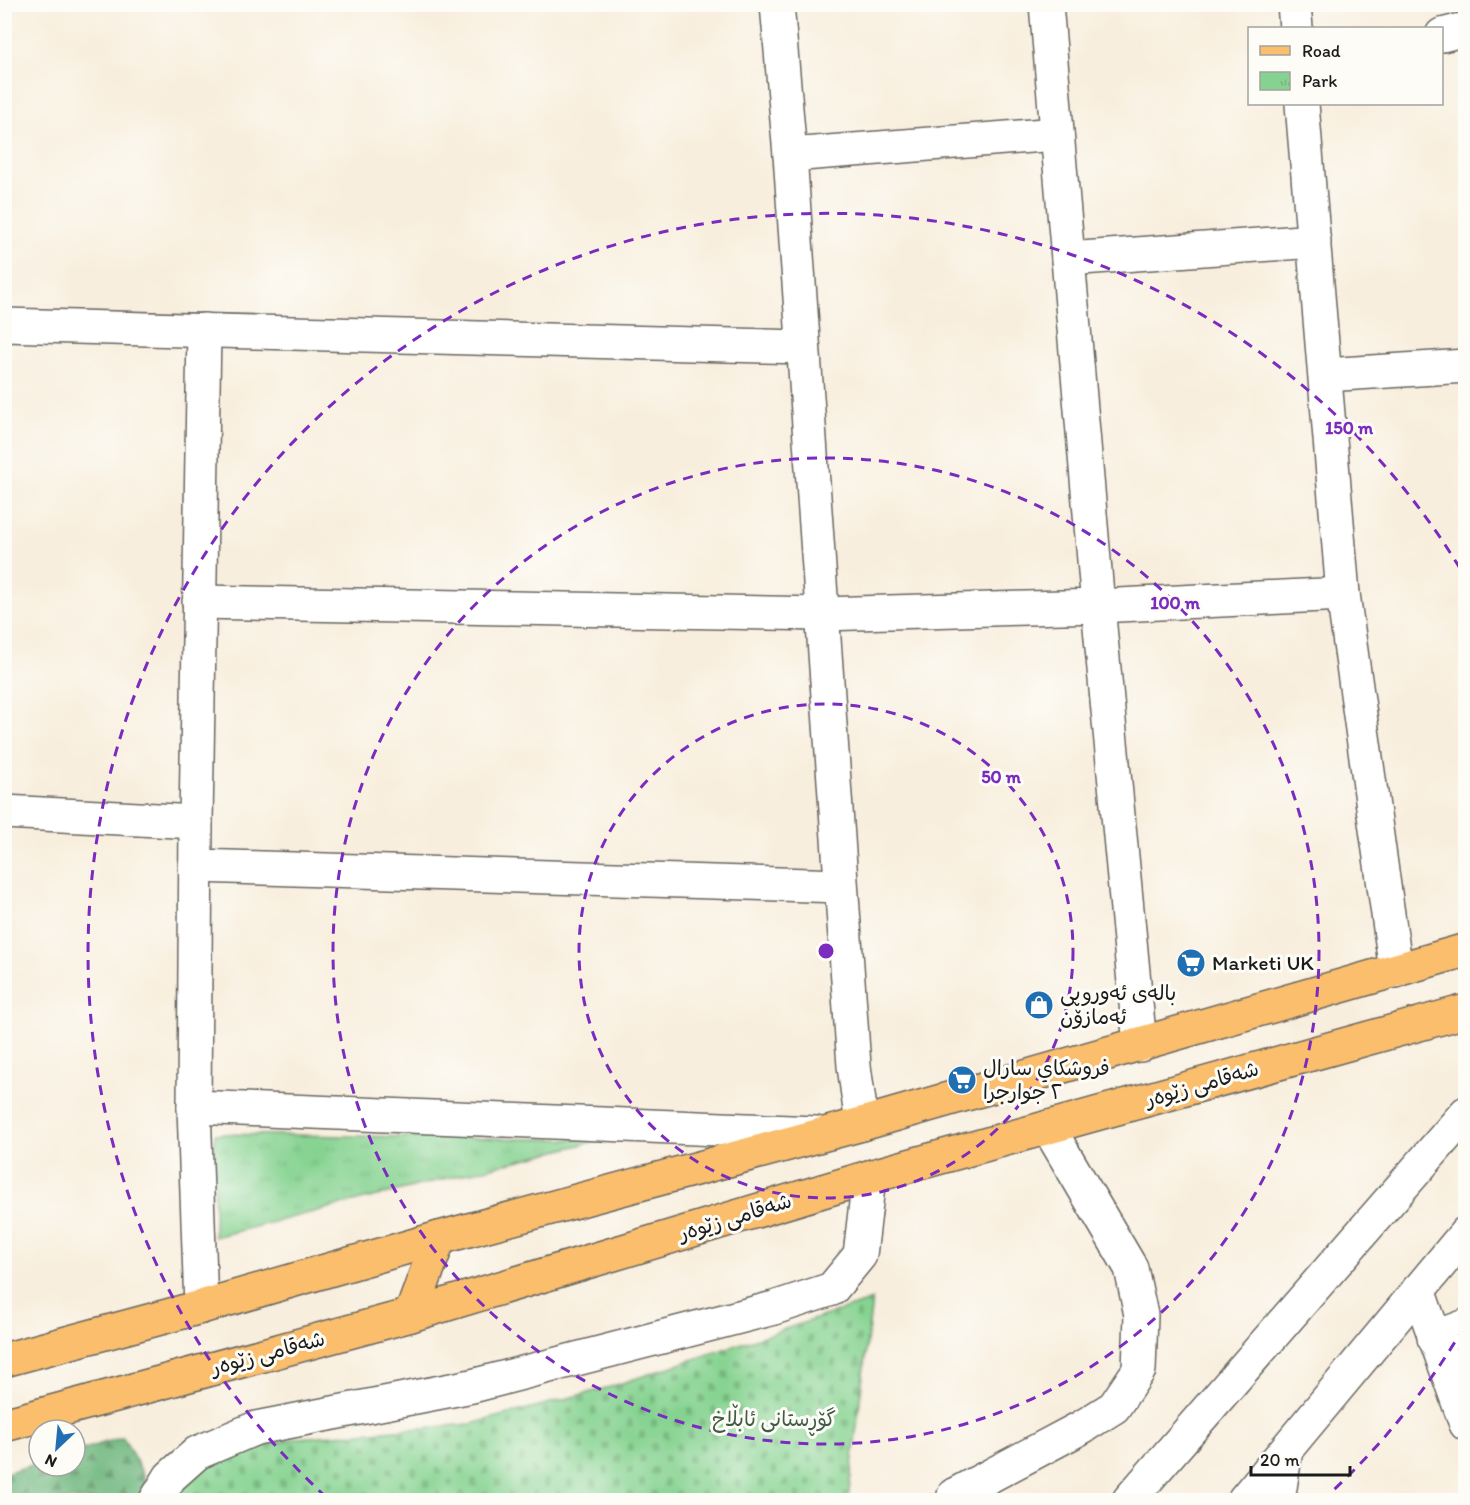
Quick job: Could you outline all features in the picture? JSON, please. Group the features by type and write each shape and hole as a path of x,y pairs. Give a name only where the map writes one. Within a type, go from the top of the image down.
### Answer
{"main road":[{"path":"4,1360 201,1307 439,1238 862,1124 1466,950"},
{"name":"شەقامی زێوەر","path":"4,1425 411,1315 869,1177 1466,1011"},
{"path":"411,1315 439,1238"}],"street":[{"path":"777,4 790,155 854,1066 862,1124"},
{"path":"1046,4 1098,606 1140,1045"},
{"path":"1294,4 1296,27"},
{"path":"1443,35 1466,29"},
{"path":"1302,105 1343,594 1395,971"},
{"path":"790,155 1057,134"},
{"path":"1068,259 1314,241"},
{"path":"4,325 803,347"},
{"path":"201,1307 194,1107 195,866 204,330"},
{"path":"1325,375 1466,366"},
{"path":"199,602 822,614 1098,606 1343,594"},
{"path":"4,812 196,822"},
{"path":"195,866 841,886"},
{"path":"194,1107 826,1134"},
{"path":"1129,1500 1466,1113"},
{"path":"954,1495 1114,1407 1139,1370 1141,1315 1131,1268 1048,1126"},
{"path":"156,1500 170,1477 197,1454 256,1428 472,1386 774,1308 832,1289 860,1255 869,1177"},
{"path":"1244,1500 1466,1233"},
{"path":"1418,1290 1466,1424"},
{"path":"1434,1338 1466,1326"},
{"path":"1278,1500 1286,1450"}],"green space":[{"path":"215,1134 600,1140 214,1237"},
{"name":"گۆڕستانی ئابڵاخ","path":"872,1300 848,1500 167,1500 213,1461 253,1448 298,1438 471,1424 610,1387"},
{"path":"123,1437 157,1500 5,1500 5,1473 27,1467 27,1478 87,1478 87,1448"}],"place":[{"name":"Marketi UK","path":"1191,963"},
{"name":"بالەی ئەوروپی ئەمازۆن","path":"1039,1005"},
{"name":"فروشكاي سارال ٢ جوارجرا","path":"962,1080"}]}
